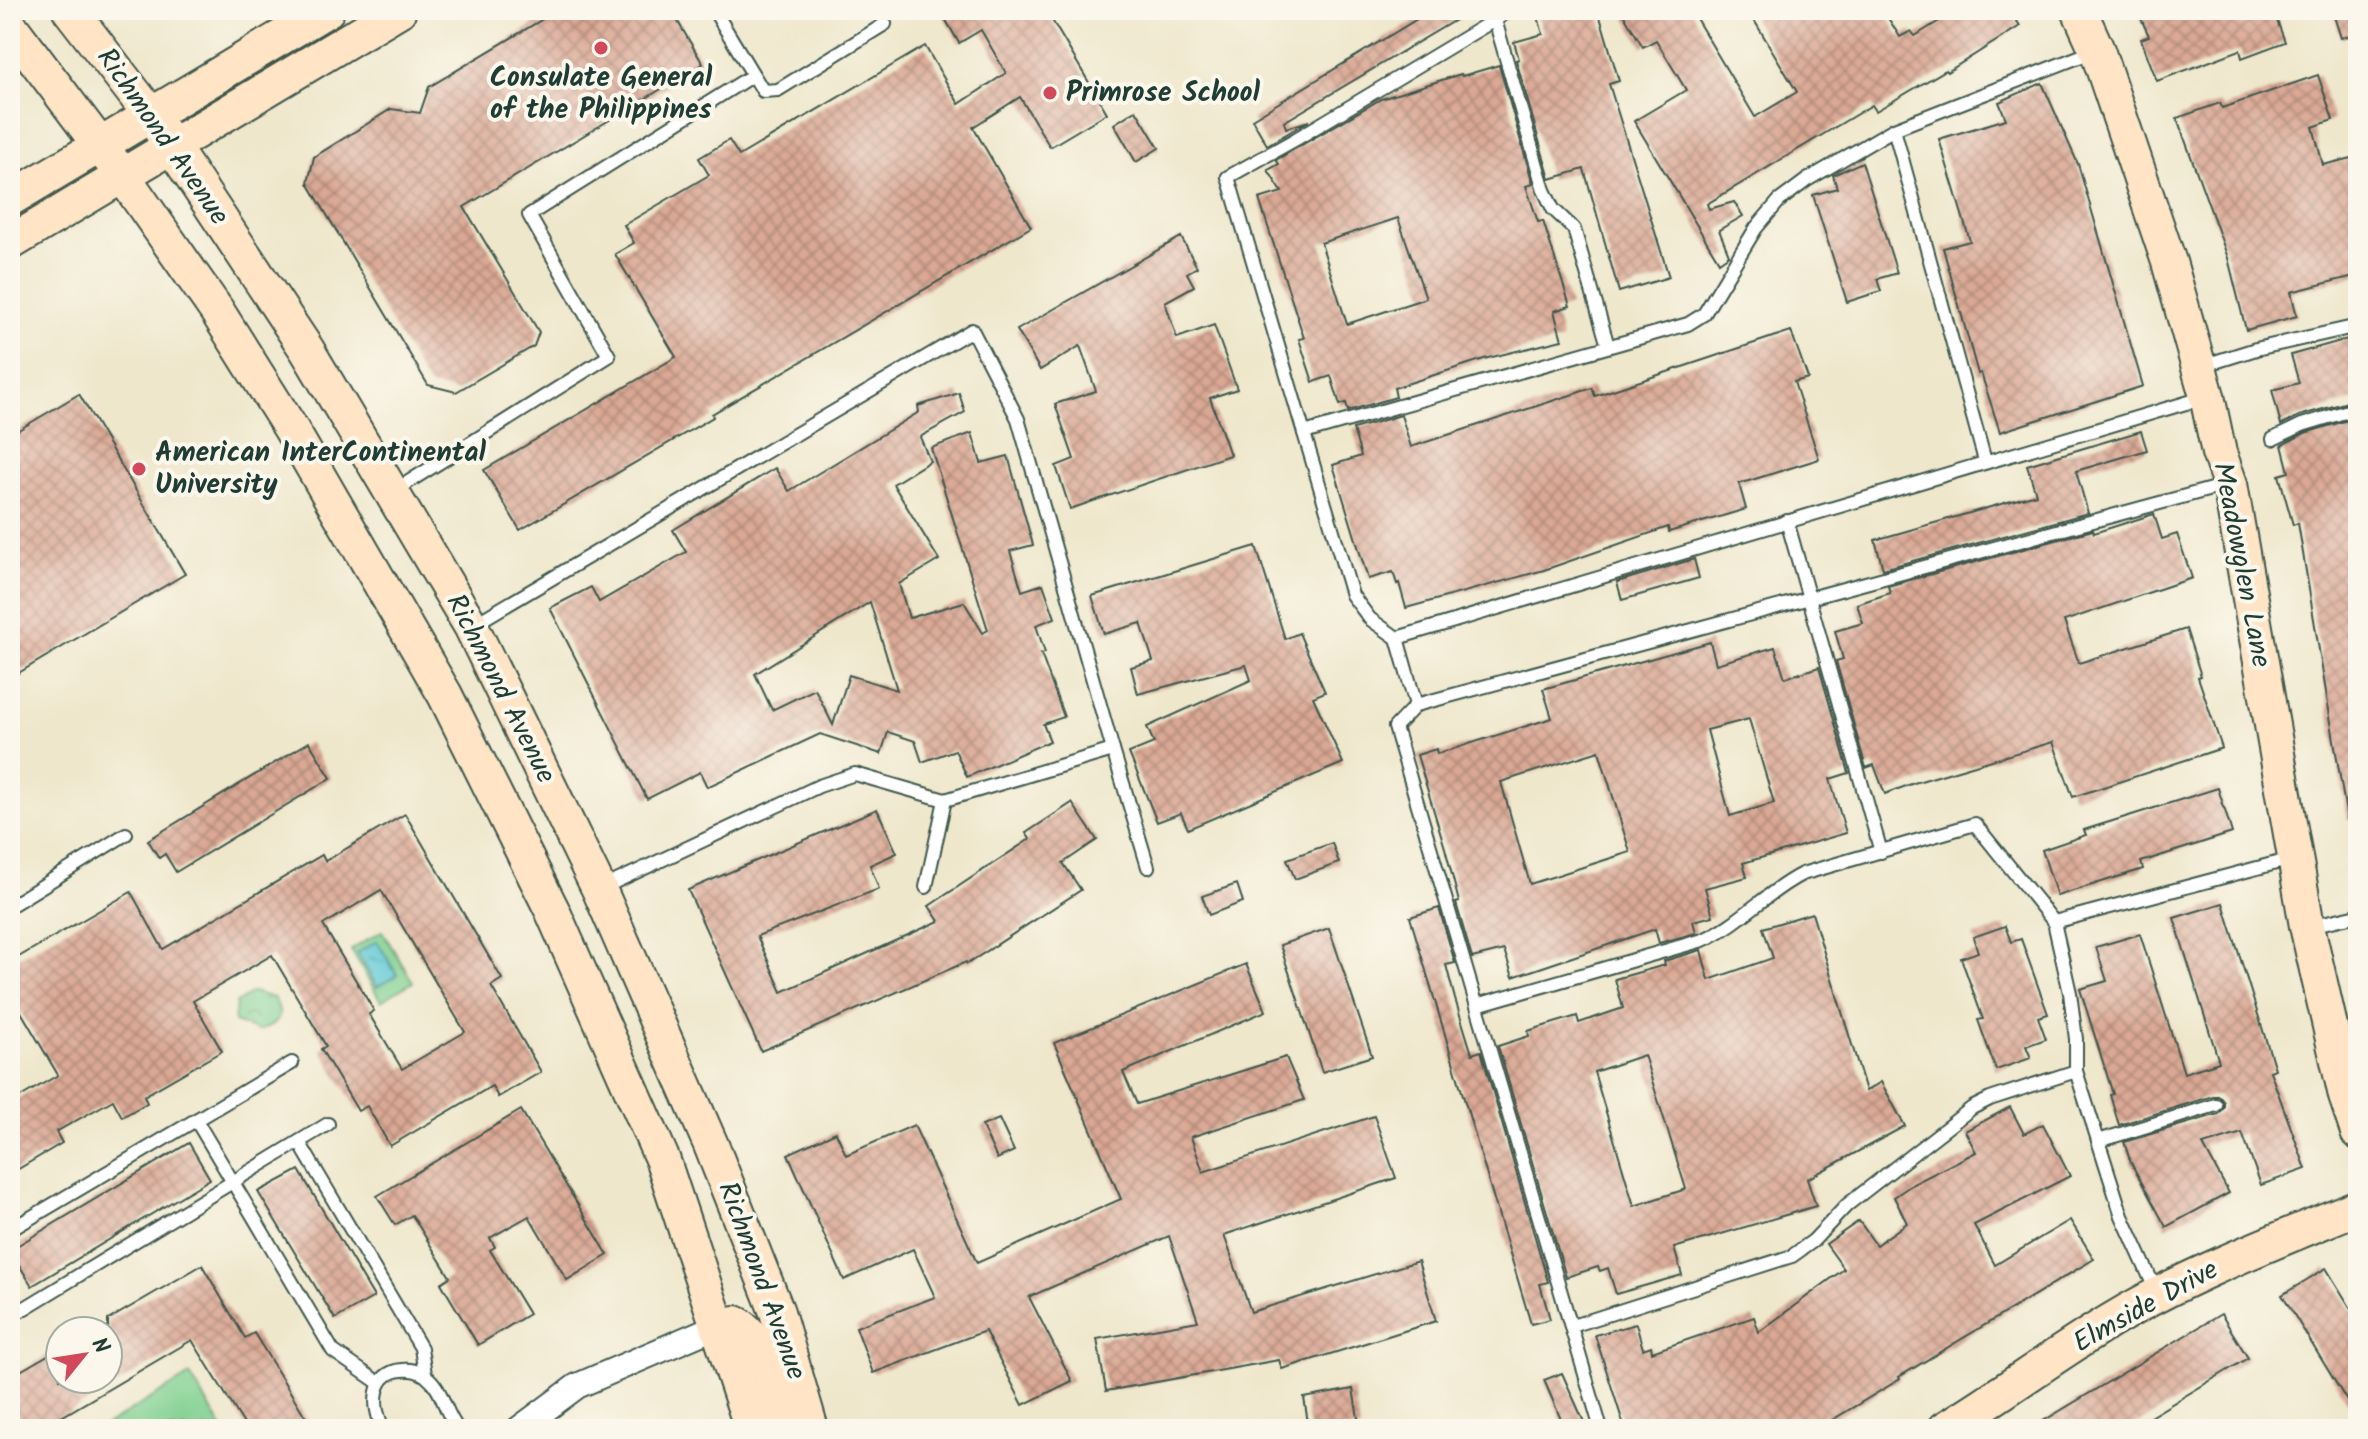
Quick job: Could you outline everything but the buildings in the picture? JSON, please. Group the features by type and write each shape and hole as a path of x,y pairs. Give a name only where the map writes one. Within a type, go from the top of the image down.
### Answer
{"main road":[{"name":"Richmond Avenue","path":"70,10 151,115 307,350 471,626 599,889 751,1243 777,1312 811,1429"},
{"path":"10,199 327,10"},
{"path":"10,243 399,10"},
{"name":"Meadowglen Lane","path":"2079,10 2097,50 2169,262 2230,484 2307,926 2346,1096 2358,1132"},
{"name":"Richmond Avenue","path":"10,26 123,176 217,311 351,531 445,695 552,910 663,1161 752,1429"},
{"path":"351,531 393,491"},
{"path":"552,910 599,889"},
{"name":"Elmside Drive","path":"1945,1429 2005,1393 2110,1321 2221,1265 2358,1207"},
{"path":"719,1325 735,1323 751,1334 759,1349 785,1429"}],"street":[{"path":"519,1429 577,1386 719,1325"}],"lane":[{"path":"714,10 763,91 778,90 885,24"},
{"path":"1416,705 1397,638 1370,619 1352,595 1228,177 1511,10"},
{"path":"1495,20 1544,190 1553,209 1574,229 1608,346"},
{"path":"1304,433 1688,324 1704,314 1756,228 1779,201 1831,164 1894,129 2097,50"},
{"path":"393,491 609,356 529,215 753,75"},
{"path":"1894,129 1985,461"},
{"path":"1397,638 1985,461 2202,382 2256,349 2358,326"},
{"path":"471,626 972,330 1018,419 1148,867"},
{"path":"2273,439 2302,425 2358,408"},
{"path":"1601,1429 1395,727 1416,705 2230,484"},
{"path":"1787,521 1881,852"},
{"path":"599,889 819,786 855,774 945,800 1113,750"},
{"path":"926,887 945,800"},
{"path":"1477,1005 1703,940 1724,931 1779,886 1802,874 1975,824 2054,922 2074,1024 2076,1071 2122,1216 2158,1296"},
{"path":"10,906 126,834"},
{"path":"2054,922 2295,858"},
{"path":"2307,926 2358,915"},
{"path":"10,1230 292,1063"},
{"path":"1572,1326 1792,1256 1813,1241 1847,1205 1972,1108 1990,1099 2076,1071"},
{"path":"2098,1141 2216,1105"},
{"path":"196,1120 333,1351 379,1383"},
{"path":"10,1317 328,1124"},
{"path":"299,1142 421,1348 425,1374"},
{"path":"384,1429 378,1420 375,1400 379,1383 393,1371 410,1369 425,1374 442,1393 450,1421 458,1429"}],"green space":[{"path":"382,931 413,982 381,1001 351,950"},
{"path":"253,992 274,998 280,1016 259,1031 234,1022 236,1003"},
{"path":"190,1375 223,1429 100,1429"}],"water":[{"path":"377,941 397,975 377,987 357,953"}],"place":[{"name":"Consulate General of the Philippines","path":"601,48"},
{"name":"Primrose School","path":"1050,93"},
{"name":"American InterContinental University","path":"139,469"}]}
